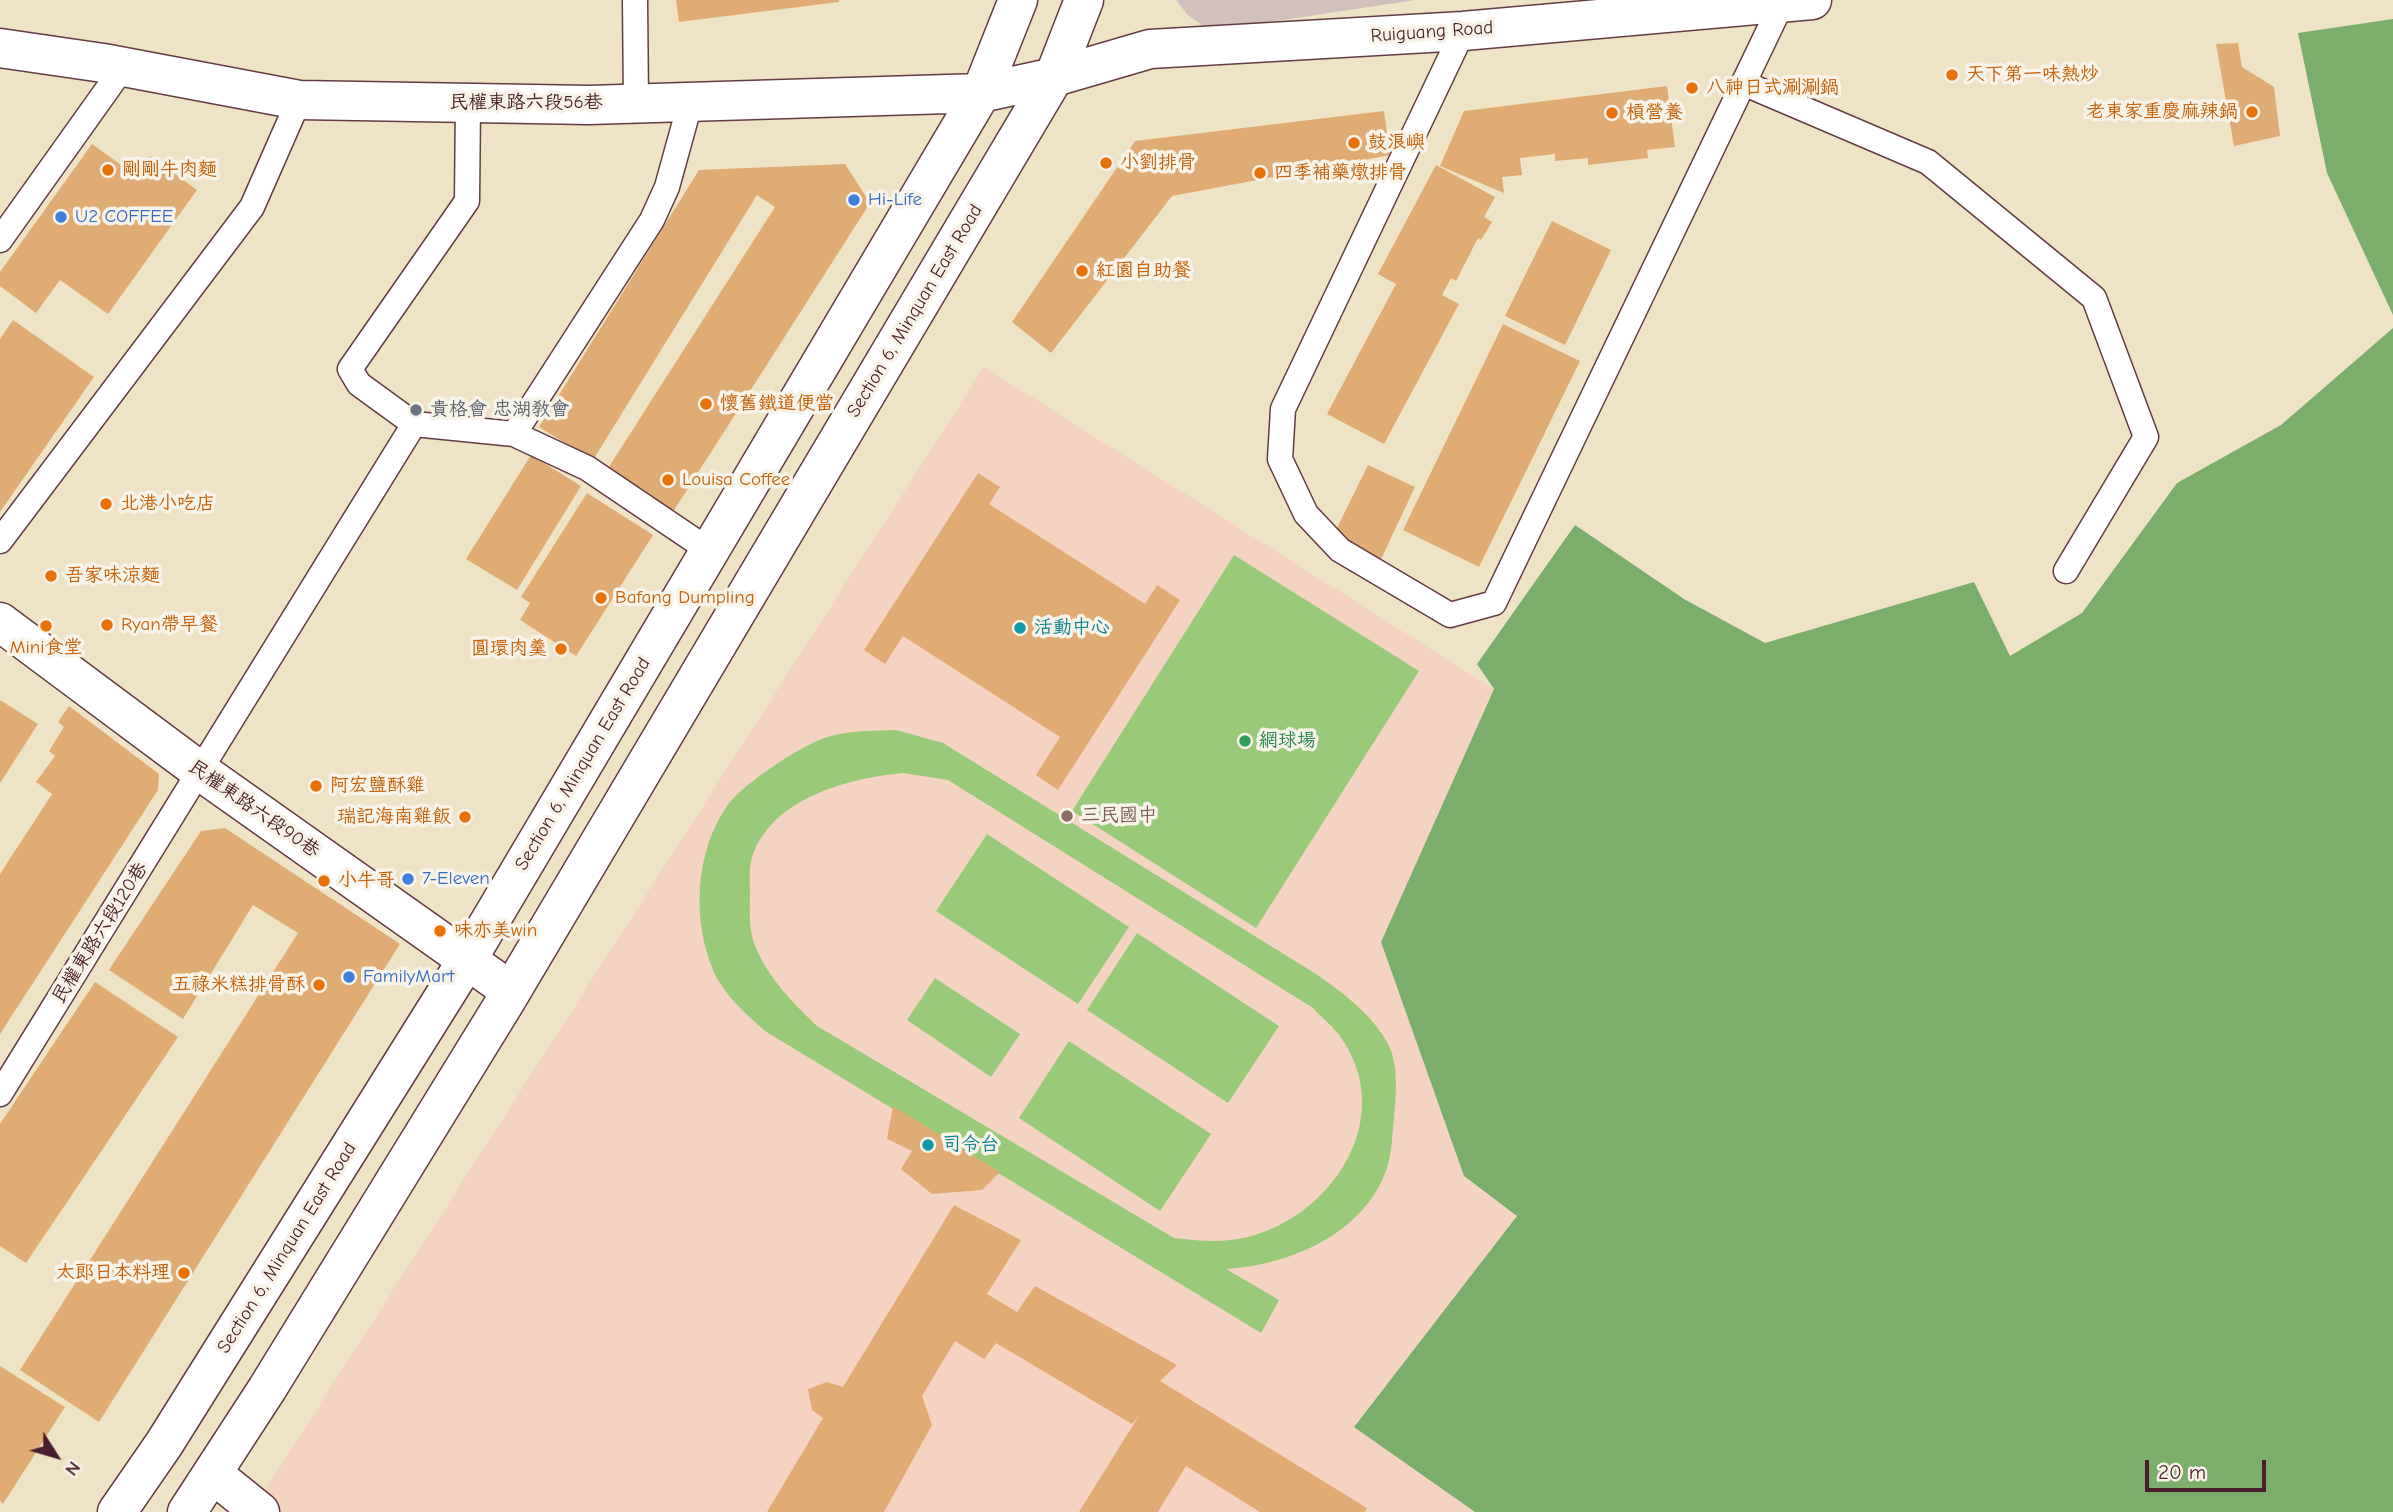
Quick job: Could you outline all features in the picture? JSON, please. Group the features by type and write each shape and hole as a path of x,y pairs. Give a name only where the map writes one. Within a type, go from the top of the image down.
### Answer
{"main road":[{"name":"Section 6, Minquan East Road","path":"117,1512 172,1433 467,960 981,93 1018,0"},
{"name":"Section 6, Minquan East Road","path":"187,1512 511,991 1054,77 1084,0"},
{"name":"Ruiguang Road","path":"1054,77 1150,49 1462,31 1796,3"},
{"name":"民權東路六段56巷","path":"0,48 124,66 299,100 636,103 981,93 1054,77"},
{"name":"民權東路六段90巷","path":"0,622 200,771 511,991"},
{"path":"213,1474 260,1512"}],"lane":[{"path":"635,0 636,103"},
{"path":"1462,31 1283,409 1280,459 1306,514 1340,550 1450,615 1494,603 1743,83 1796,3"},
{"path":"0,240 124,66"},
{"path":"1743,83 1928,162 2094,298 2147,437 2066,571"},
{"path":"0,541 252,207 299,100"},
{"path":"514,435 652,220 667,187 691,100"},
{"path":"468,103 467,201 350,369 359,384 414,424 514,435 587,468 710,551"},
{"name":"民權東路六段120巷","path":"0,1094 414,424"}],"shaded area":[{"path":"1176,0 1415,0 1210,31 1188,15"},
{"name":"三民國中","path":"984,367 1494,689 1381,942 1464,1176 1517,1216 1354,1426 1475,1512 278,1512 260,1498"}],"green space":[{"path":"2393,19 2393,315 2327,173 2298,33"},
{"path":"2393,328 2393,1512 1475,1512 1354,1427 1517,1216 1464,1176 1381,942 1494,689 1477,664 1575,525 1684,599 1765,643 1974,582 2010,656 2082,613 2177,483 2281,425"},
{"name":"網球場","path":"1234,555 1419,671 1256,928 1072,811"},
{"path":"896,730 943,743 1316,974 1356,1005 1374,1023 1388,1044 1394,1061 1396,1090 1392,1138 1386,1171 1375,1193 1360,1213 1321,1242 1274,1261 1226,1269 1279,1300 1261,1333 765,1031 723,988 706,950 700,886 708,844 727,806 744,788 769,769 817,741 846,733","holes":["903,773 948,780 1313,1008 1336,1031 1357,1070 1362,1101 1358,1131 1347,1160 1329,1186 1306,1208 1279,1225 1248,1237 1211,1241 1174,1238 817,1026 778,985 757,949 751,931 750,915 751,861 760,840 774,822 792,807 813,796 858,780"]},
{"path":"987,834 1129,927 1078,1004 936,911"},
{"path":"1137,933 1279,1026 1228,1103 1087,1010"},
{"path":"935,978 1020,1034 991,1077 907,1020"},
{"path":"1069,1041 1211,1134 1160,1211 1019,1118"}],"building":[{"path":"676,0 839,0 839,2 679,22"},
{"name":"老東家重慶麻辣鍋","path":"2238,43 2242,67 2274,87 2280,136 2234,146 2216,44"},
{"path":"1667,86 1675,147 1647,150 1648,158 1588,165 1588,158 1555,161 1555,154 1520,158 1522,175 1502,177 1504,193 1440,166 1464,111"},
{"path":"1384,111 1390,155 1172,196 1051,353 1012,322 1135,141"},
{"path":"92,144 135,175 150,156 197,190 108,314 60,280 36,313 0,286 0,272"},
{"path":"845,164 870,203 671,515 605,473 775,207 757,195 593,460 539,427 699,170"},
{"path":"1436,165 1495,197 1484,217 1492,222 1481,240 1478,238 1456,281 1451,278 1442,295 1459,304 1384,444 1327,414 1396,284 1378,274"},
{"path":"1552,221 1611,250 1565,345 1505,316"},
{"path":"13,320 94,377 0,512 0,339"},
{"path":"1503,324 1580,361 1479,567 1403,530"},
{"path":"531,455 581,486 517,590 466,559"},
{"path":"1368,465 1415,487 1381,559 1333,536"},
{"name":"活動中心","path":"978,473 1000,487 989,504 1145,604 1157,585 1180,600 1058,790 1036,775 1060,737 903,636 885,664 864,650"},
{"path":"587,493 653,535 576,656 520,620 530,603 521,597"},
{"path":"0,700 38,724 0,783"},
{"path":"69,706 159,774 158,790 0,1034 0,874 52,794 36,782 55,756 49,751 64,727 58,722"},
{"path":"225,828 400,944 99,1422 20,1370 298,933 253,905 183,1019 109,970 201,831"},
{"path":"95,982 178,1037 26,1263 0,1246 0,1124"},
{"name":"司令台","path":"893,1106 1000,1172 982,1190 932,1194 901,1169 912,1151 887,1139"},
{"path":"954,1205 1021,1240 987,1294 1017,1312 1035,1286 1177,1365 1160,1381 1367,1508 1365,1512 1260,1512 1186,1466 1158,1512 1079,1512 1140,1414 1132,1424 996,1343 984,1359 955,1341 922,1396 932,1425 884,1512 767,1512 823,1418 812,1410 808,1389 827,1382 843,1387"},
{"path":"0,1366 65,1407 3,1504 0,1501"}],"place":[{"name":"天下第一味熱炒","path":"1952,75"},
{"name":"八神日式涮涮鍋","path":"1692,88"},
{"name":"老東家重慶麻辣鍋","path":"2252,112"},
{"name":"槓營養","path":"1612,113"},
{"name":"鼓浪嶼","path":"1354,143"},
{"name":"小劉排骨","path":"1106,163"},
{"name":"剛剛牛肉麵","path":"108,170"},
{"name":"四季補藥燉排骨","path":"1260,173"},
{"name":"Hi-Life","path":"854,200"},
{"name":"U2 COFFEE","path":"61,217"},
{"name":"紅園自助餐","path":"1082,271"},
{"name":"懷舊鐵道便當","path":"706,404"},
{"name":"貴格會 忠湖教會","path":"416,410"},
{"name":"Louisa Coffee","path":"668,480"},
{"name":"北港小吃店","path":"106,504"},
{"name":"吾家味涼麵","path":"51,576"},
{"name":"Bafang Dumpling","path":"601,598"},
{"name":"Ryan帶早餐","path":"107,625"},
{"name":"Mini食堂","path":"46,626"},
{"name":"活動中心","path":"1020,628"},
{"name":"圓環肉羹","path":"561,649"},
{"name":"網球場","path":"1245,741"},
{"name":"阿宏鹽酥雞","path":"316,786"},
{"name":"三民國中","path":"1067,816"},
{"name":"瑞記海南雞飯","path":"465,817"},
{"name":"7-Eleven","path":"408,879"},
{"name":"小牛哥","path":"324,881"},
{"name":"味亦美win","path":"440,931"},
{"name":"FamilyMart","path":"349,977"},
{"name":"五祿米糕排骨酥","path":"319,985"},
{"name":"司令台","path":"928,1145"},
{"name":"太郎日本料理","path":"184,1273"}]}
